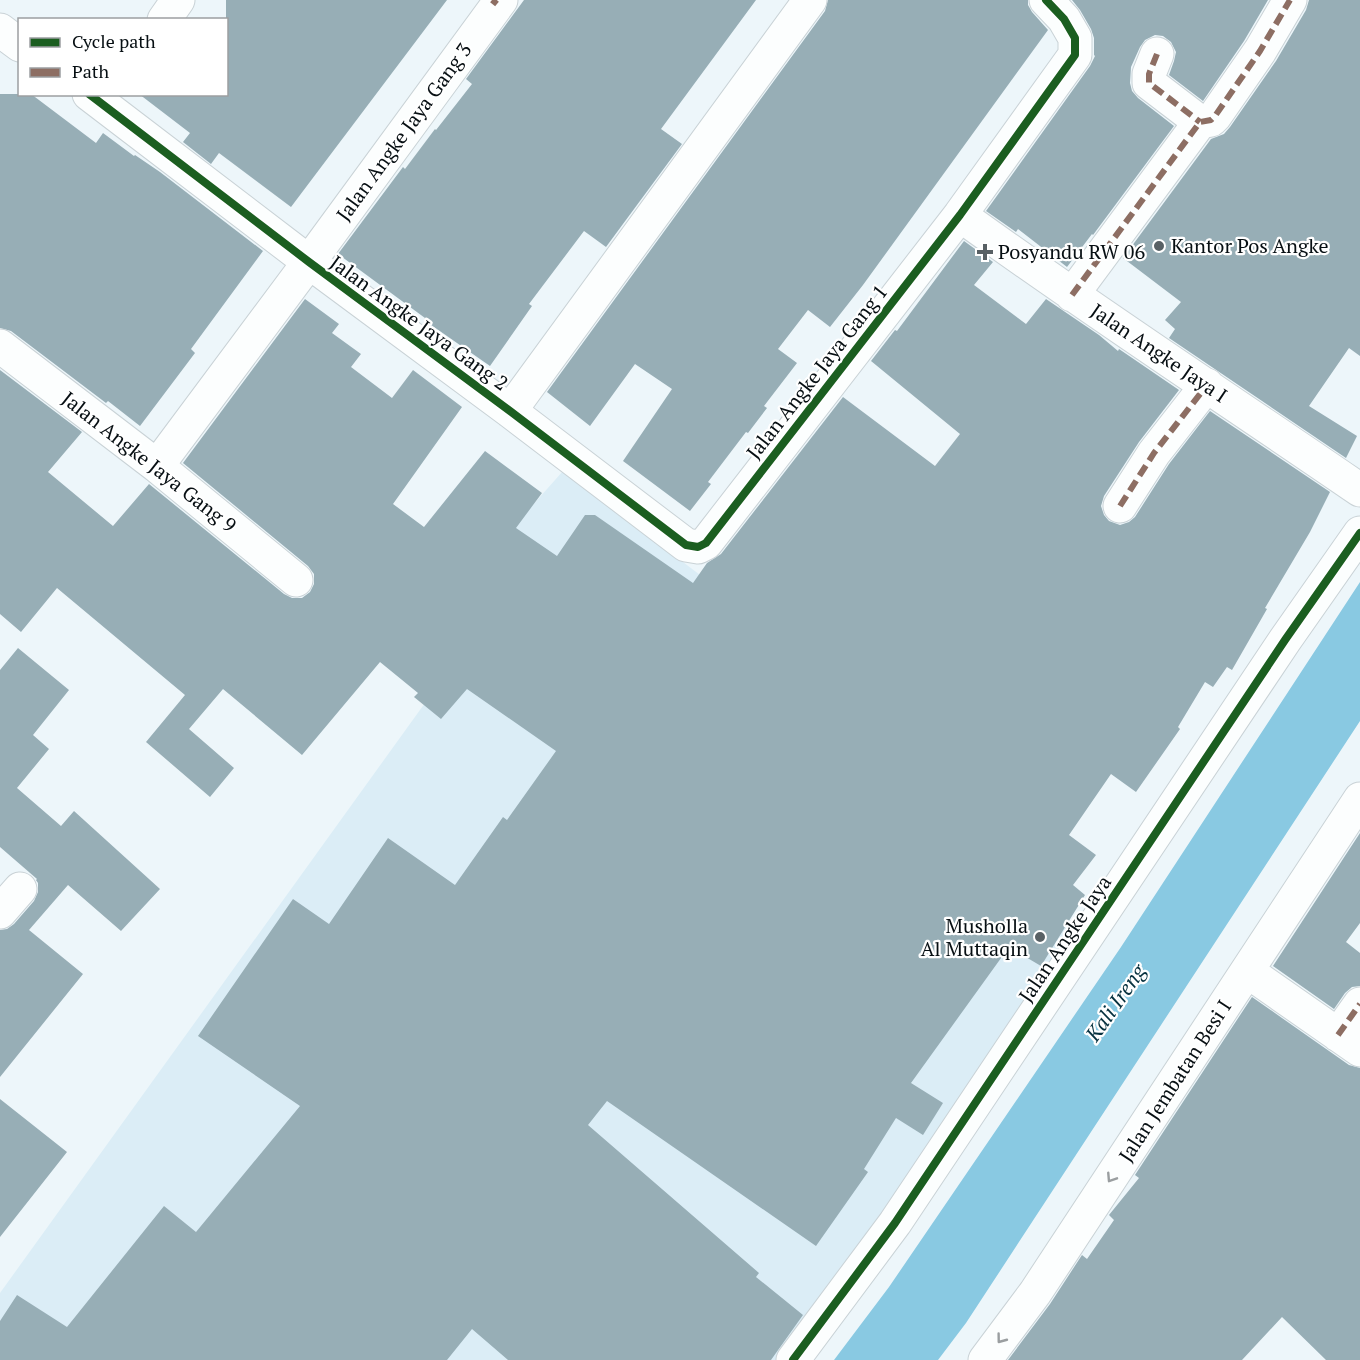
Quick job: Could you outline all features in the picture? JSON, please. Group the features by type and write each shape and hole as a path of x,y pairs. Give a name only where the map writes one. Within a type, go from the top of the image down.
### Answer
{"street":[{"path":"165,18 178,0"},
{"name":"Jalan Angke Jaya Gang 3","path":"157,466 501,0"},
{"name":"Jalan Angke Jaya Gang 2","path":"100,98 309,262 510,411 810,0"},
{"path":"1072,295 1200,122 1211,120 1215,116 1260,51 1290,0"},
{"name":"Jalan Angke Jaya Gang 1","path":"510,411 686,545 698,547 706,543 960,214 1075,55 1075,38 1055,10"},
{"path":"0,30 18,44"},
{"path":"1157,54 1149,74 1149,83 1200,122"},
{"name":"Jalan Angke Jaya I","path":"960,214 1072,295 1360,490"},
{"name":"Jalan Angke Jaya Gang 9","path":"0,346 157,466 296,580"},
{"path":"1120,506 1154,453 1207,385"},
{"name":"Jalan Angke Jaya","path":"793,1360 895,1223 1285,640 1360,533"},
{"name":"Jalan Jembatan Besi I","path":"985,1360 1035,1293 1360,799"},
{"path":"1247,971 1349,1043 1360,1004"}],"shaded area":[{"path":"563,471 924,745 886,794 1084,931 812,1360 0,1360 0,1293 443,678 406,648"}],"water":[{"name":"Kali Ireng","path":"1360,582 1360,721 966,1323 938,1360 834,1360 889,1287 1121,947"}],"building":[{"path":"226,0 447,0 291,207 219,153 211,164 183,142 190,133 142,96 228,96 228,18 226,18"},
{"path":"524,0 756,0 661,129 682,144 606,247 584,231 529,304 532,306 490,366 424,320 425,318 338,254 403,167 405,169 472,84 466,79"},
{"path":"828,0 1028,0 1032,12 1048,30 830,327 808,310 778,349 797,363 764,406 767,408 708,482 711,484 690,511 623,461 672,389 635,364 590,426 547,392 825,11"},
{"path":"1072,0 1268,0 1244,41 1203,101 1169,75 1176,52 1171,42 1163,36 1155,35 1145,40 1131,67 1132,91 1174,126 1067,267 1018,229 1016,232 986,211 1095,56 1091,29"},
{"path":"1309,0 1360,0 1360,356 1349,348 1309,406 1357,436 1346,458 1169,338 1175,329 1165,320 1181,302 1123,258 1211,139 1224,134 1230,127 1276,61 1306,10"},
{"path":"0,94 34,96 96,143 103,133 160,172 263,251 191,349 195,353 140,426 11,331 0,328"},
{"path":"964,241 993,262 974,285 1026,324 1046,299 1099,335 1118,351 1119,349 1179,390 1139,442 1104,496 1101,506 1109,521 1120,525 1135,517 1169,464 1210,411 1330,492 1232,670 1227,667 1213,687 1205,682 1178,727 1180,729 1136,792 1111,774 1069,835 1096,855 1073,885 1085,895 1041,966 1009,947 911,1083 943,1103 923,1135 896,1118 864,1169 868,1172 816,1246 607,1101 588,1125 759,1273 756,1277 803,1315 771,1360 508,1360 472,1329 447,1360 0,1360 0,1321 17,1295 67,1327 164,1206 196,1232 300,1106 198,1036 293,899 329,924 388,838 455,885 503,817 507,820 556,751 467,689 441,719 414,697 418,693 380,662 302,755 223,689 189,729 234,768 210,797 146,742 185,695 57,588 21,632 0,614 0,370 82,432 48,472 113,526 149,484 284,594 292,598 302,598 310,592 314,584 314,574 308,566 183,463 305,299 339,324 332,333 361,354 351,367 392,398 413,370 462,407 393,504 424,527 485,451 542,493 516,528 557,556 585,515 595,515 693,583 707,563 721,554 843,397 935,466 960,434 871,361 895,330 897,331"},
{"path":"18,648 69,690 33,735 49,749 17,788 61,826 74,811 160,889 121,931 68,885 29,930 83,974 0,1077 0,930 7,929 14,924 34,901 38,892 37,879 0,847 0,670"},
{"path":"1360,833 1360,923 1346,942 1360,953 1360,986 1352,987 1345,993 1334,1009 1273,966"},
{"path":"1252,997 1349,1065 1360,1068 1360,1360 1326,1360 1282,1317 1242,1360 1008,1360 1050,1304 1082,1255 1087,1259 1114,1220 1109,1215 1139,1178 1135,1175"},
{"path":"0,1099 67,1152 0,1237"}],"marked path":[{"path":"492,0 497,4"},
{"path":"1072,295 1200,122 1211,120 1215,116 1260,51 1290,0"},
{"path":"1157,54 1149,74 1149,83 1200,122"},
{"path":"1120,506 1154,453 1207,385"},
{"path":"1338,1035 1360,1004"}],"cycle path":[{"path":"92,96 686,545 698,547 706,543 960,215 1075,55 1075,38 1064,19 1046,0"},
{"path":"793,1360 895,1223 1285,640 1360,533"}],"place":[{"name":"Kantor Pos Angke","path":"1159,246"},
{"name":"Posyandu RW 06","path":"985,252"},
{"name":"Musholla Al Muttaqin","path":"1040,937"}]}
